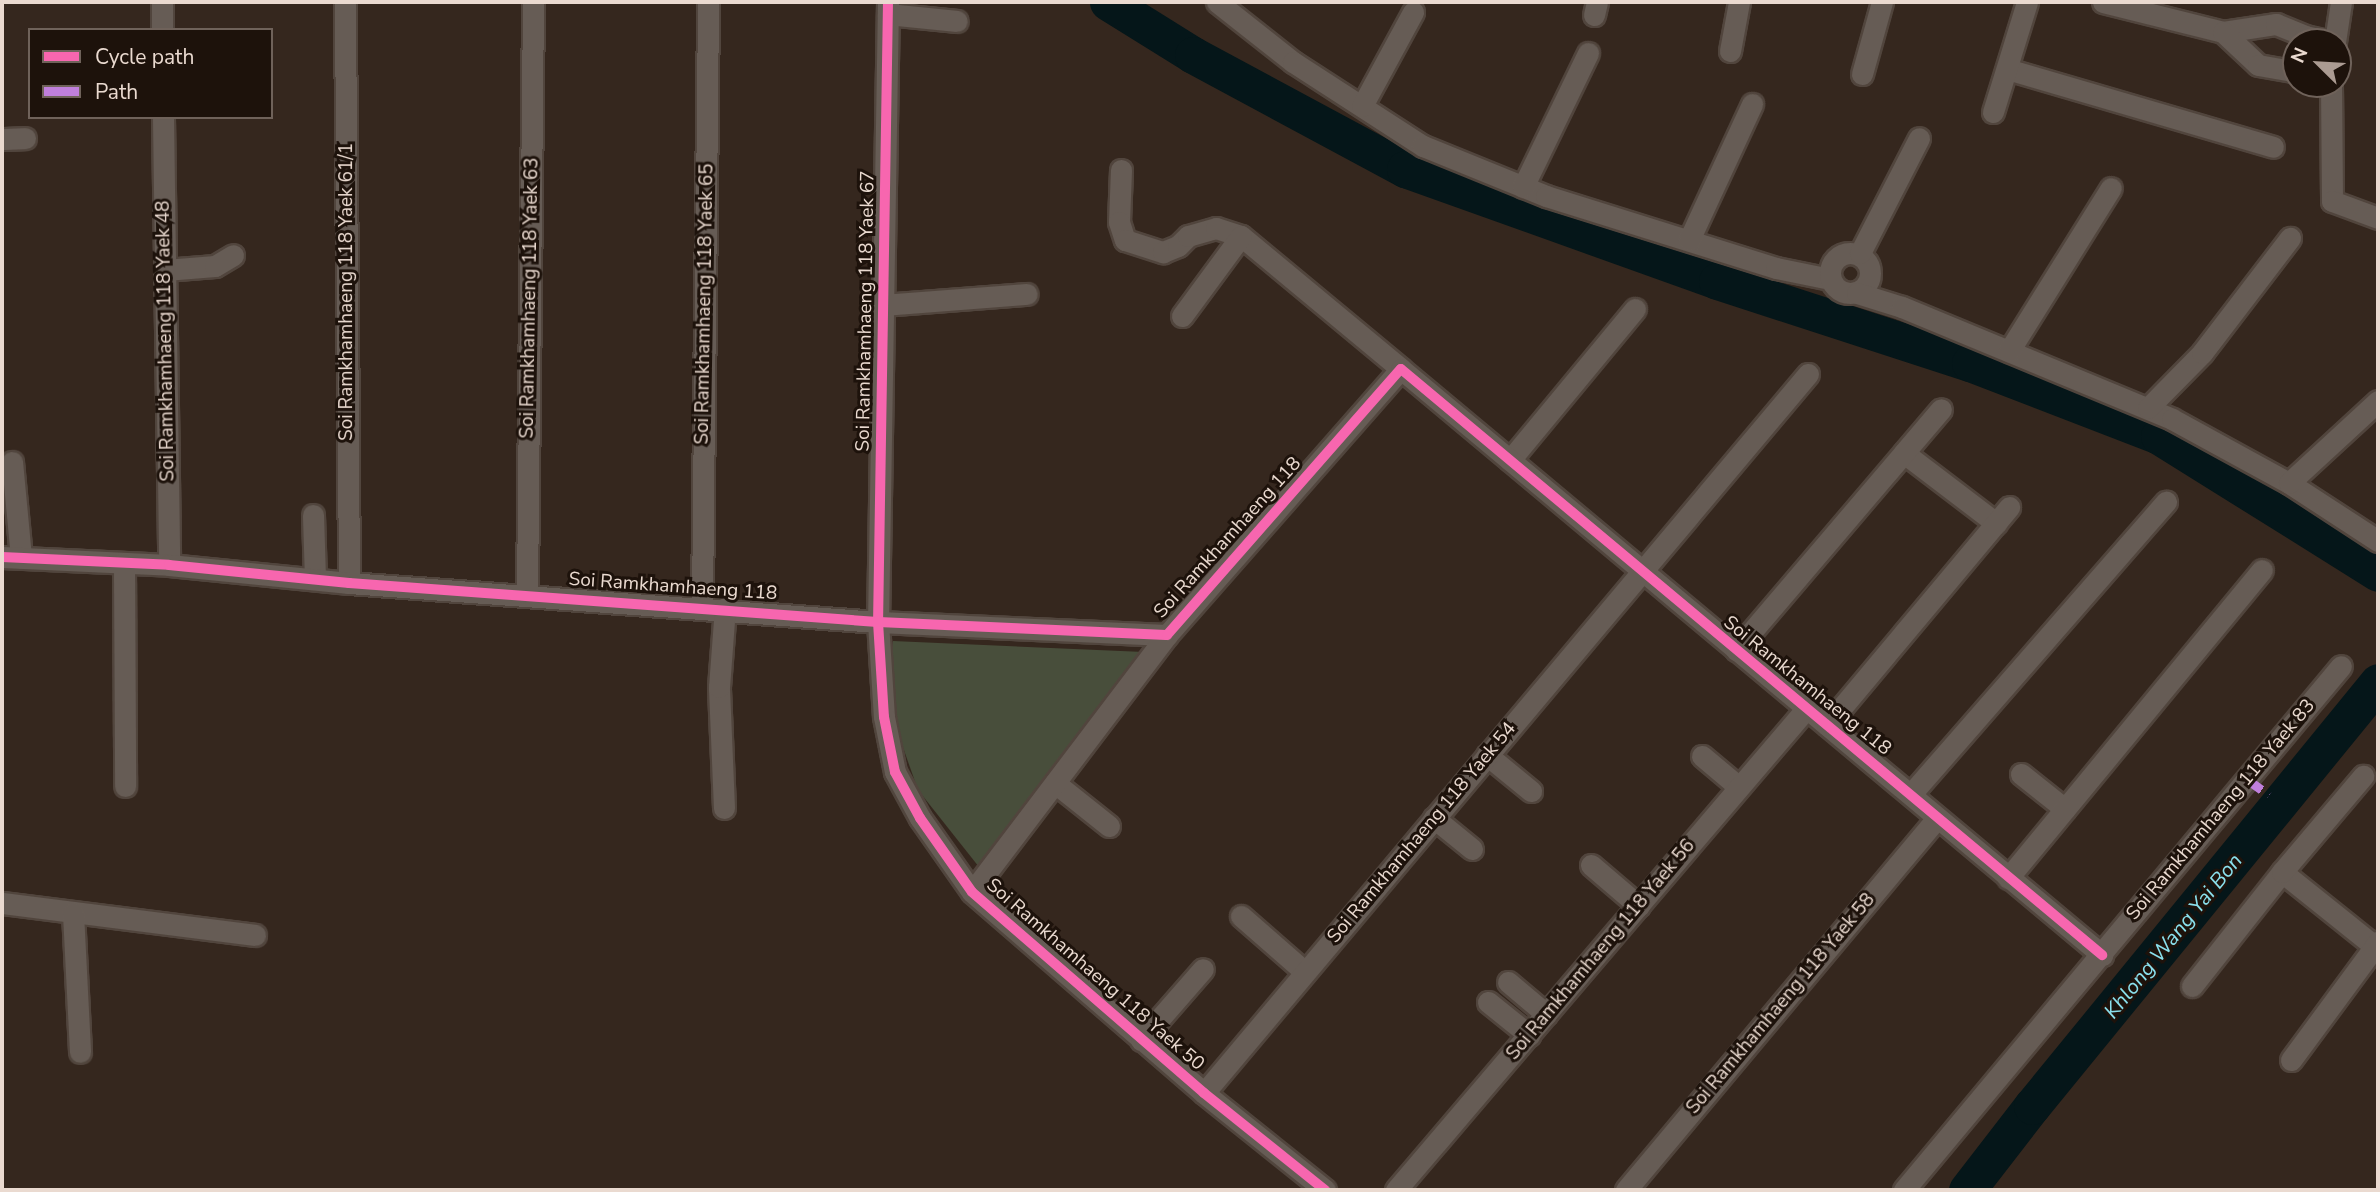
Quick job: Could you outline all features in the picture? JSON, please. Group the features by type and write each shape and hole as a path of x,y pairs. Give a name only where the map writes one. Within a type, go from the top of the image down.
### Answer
{"street":[{"path":"162,2 162,28"},
{"name":"Soi Ramkhamhaeng 118 Yaek 61/1","path":"345,2 349,583"},
{"name":"Soi Ramkhamhaeng 118 Yaek 63","path":"527,594 533,2"},
{"name":"Soi Ramkhamhaeng 118 Yaek 65","path":"702,607 708,2"},
{"path":"1217,2 1293,62 1423,146 1523,187 1776,268 1830,279"},
{"path":"1730,51 1740,2"},
{"path":"1862,74 1882,2"},
{"path":"1993,112 2027,2"},
{"path":"2103,2 2223,32 2276,24 2286,28"},
{"path":"2336,28 2341,2"},
{"path":"888,8 957,21"},
{"name":"Soi Ramkhamhaeng 118 Yaek 67","path":"878,622 888,8"},
{"path":"1362,106 1413,12"},
{"path":"2223,32 2258,65 2282,69"},
{"path":"1523,187 1588,53"},
{"path":"2007,69 2273,147"},
{"path":"2331,98 2332,201 2378,218"},
{"path":"1689,240 1752,104"},
{"name":"Soi Ramkhamhaeng 118 Yaek 48","path":"163,119 169,565"},
{"path":"2,139 25,138"},
{"path":"1860,253 1919,138"},
{"path":"1121,170 1119,222 1125,240 1163,252 1178,246 1188,236 1216,228 1241,236 1401,369"},
{"path":"2009,351 2110,188"},
{"path":"1182,316 1241,236"},
{"path":"2148,408 2202,352 2290,238"},
{"path":"1857,293 1869,282 1871,266 1860,253 1844,252 1832,262 1830,279 1836,288 1845,293 1857,293 1902,307 2148,408 2289,482 2378,541"},
{"path":"165,270 215,266 233,255"},
{"path":"883,305 1027,294"},
{"path":"1510,460 1635,309"},
{"name":"Soi Ramkhamhaeng 118","path":"11,557 169,565 349,583 725,608 878,622 1167,635 1401,369 1640,572 2102,955"},
{"name":"Soi Ramkhamhaeng 118 Yaek 54","path":"1204,1093 1808,374"},
{"path":"2289,482 2378,401"},
{"path":"1736,650 1941,409"},
{"path":"1827,725 2003,515 1904,453"},
{"path":"11,557 12,462"},
{"path":"1911,794 2166,502"},
{"path":"313,515 315,579"},
{"path":"124,563 124,786"},
{"path":"2008,878 2262,570"},
{"path":"724,808 719,687 725,608"},
{"name":"Soi Ramkhamhaeng 118 Yaek 50","path":"878,622 884,717 895,772 920,818 972,892 1141,1040 1325,1190"},
{"path":"972,892 1167,635"},
{"name":"Soi Ramkhamhaeng 118 Yaek 83","path":"1904,1190 2341,666"},
{"name":"Soi Ramkhamhaeng 118 Yaek 56","path":"1396,1190 1806,709"},
{"path":"1487,755 1531,791"},
{"path":"1702,756 1739,787"},
{"path":"2021,774 2065,809"},
{"path":"2192,986 2282,872 2363,776"},
{"path":"1055,783 1109,826"},
{"path":"1434,818 1472,849"},
{"name":"Soi Ramkhamhaeng 118 Yaek 58","path":"1626,1190 1937,818"},
{"path":"1591,865 1639,906"},
{"path":"2282,872 2377,946 2291,1060"},
{"path":"2,903 255,935"},
{"path":"73,913 80,1052"},
{"path":"1241,916 1305,972"},
{"path":"1141,1040 1203,969"},
{"path":"1508,982 1546,1014"},
{"path":"1488,1002 1529,1035"}],"green space":[{"path":"893,641 1144,652 979,867 918,790 900,739 890,679"}],"waterway":[{"path":"1108,2 1193,55 1405,169 1717,281 1970,363 2159,436 2378,573"},
{"name":"Khlong Wang Yai Bon","path":"1967,1190 2032,1106 2378,682"}],"marked path":[{"path":"2247,779 2269,795"}],"cycle path":[{"path":"888,2 878,622 884,717 895,772 920,818 972,892 1204,1093 1325,1190"},
{"path":"2,557 169,565 349,583 878,622 1167,635 1401,369 2102,955"}]}
